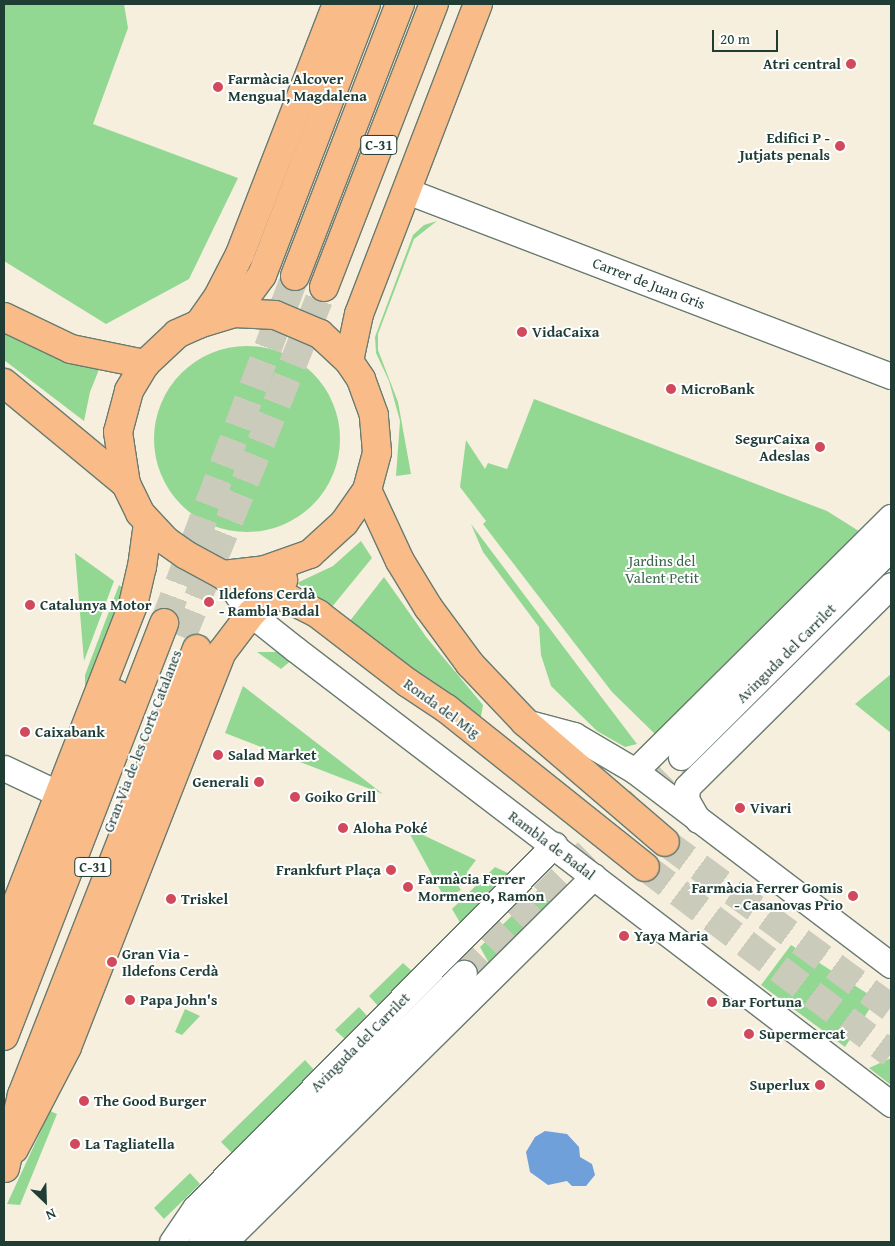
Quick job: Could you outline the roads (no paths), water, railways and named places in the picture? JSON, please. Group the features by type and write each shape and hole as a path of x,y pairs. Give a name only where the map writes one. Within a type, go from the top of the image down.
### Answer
{"main road":[{"path":"199,324 218,297 240,254 337,4"},
{"path":"234,313 262,274 366,4"},
{"name":"C-31","path":"296,276 400,4"},
{"name":"C-31","path":"324,287 434,4"},
{"path":"349,361 359,314 478,4"},
{"path":"4,1169 67,1047 222,652 251,614 271,592 344,523 367,490 376,452 374,415 361,379 349,361 335,346 298,322 275,315 234,313 199,324 178,334 145,364 129,391 118,432 126,484"},
{"path":"4,317 71,349 145,364"},
{"path":"4,383 126,484"},
{"name":"Ronda del Mig","path":"126,484 148,523 166,541 224,575 271,592 318,614 408,683 448,709 645,868"},
{"path":"367,490 400,561 428,607 470,664 526,722 665,842"},
{"path":"4,936 133,605 142,566 148,523"},
{"path":"224,575 264,570 310,554"},
{"path":"4,1169 22,1095 173,630"},
{"path":"4,981 173,630"},
{"name":"Gran Via de les Corts Catalanes","path":"4,1036 173,630"},
{"name":"Gran Via de les Corts Catalanes","path":"4,1097 173,630"}],"street":[{"name":"Carrer de Juan Gris","path":"407,191 891,376"},
{"path":"635,771 891,517"},
{"name":"Avinguda del Carrilet","path":"681,757 891,548"},
{"name":"Rambla de Badal","path":"224,575 251,614 891,1104"},
{"path":"700,822 686,799 687,788 891,585"},
{"path":"526,722 574,735 635,771 700,822 891,964"},
{"path":"4,768 59,794"},
{"name":"Avinguda del Carrilet","path":"174,1242 195,1208 554,845"},
{"path":"224,1242 594,876"},
{"name":"Avinguda del Carrilet","path":"201,1242 215,1219 464,973"},
{"name":"Avinguda del Carrilet","path":"174,1242 215,1219"}],"water":[{"path":"545,1131 567,1134 579,1147 580,1157 592,1164 595,1175 586,1186 572,1186 567,1181 548,1185 530,1172 526,1152 535,1137"}],"tunnel":[{"path":"164,623 295,276"},
{"path":"182,637 324,287"},
{"path":"464,973 681,757"},
{"path":"665,842 891,1008"},
{"path":"645,867 891,1054"}],"place":[{"name":"Atri central","path":"851,64"},
{"name":"Farmàcia Alcover Mengual, Magdalena","path":"218,87"},
{"name":"Edifici P - Jutjats penals","path":"840,146"},
{"name":"VidaCaixa","path":"522,332"},
{"name":"MicroBank","path":"671,389"},
{"name":"SegurCaixa Adeslas","path":"820,447"},
{"name":"Ildefons Cerdà - Rambla Badal","path":"209,602"},
{"name":"Catalunya Motor","path":"30,605"},
{"name":"Caixabank","path":"25,732"},
{"name":"Salad Market","path":"218,755"},
{"name":"Generali","path":"259,782"},
{"name":"Goiko Grill","path":"295,797"},
{"name":"Vivari","path":"740,808"},
{"name":"Aloha Poké","path":"343,828"},
{"name":"Frankfurt Plaça","path":"391,870"},
{"name":"Farmàcia Ferrer Mormeneo, Ramon","path":"408,887"},
{"name":"Farmàcia Ferrer Gomis - Casanovas Prio","path":"853,896"},
{"name":"Triskel","path":"171,899"},
{"name":"Yaya Maria","path":"624,936"},
{"name":"Gran Via - Ildefons Cerdà","path":"112,962"},
{"name":"Papa John's","path":"130,1000"},
{"name":"Bar Fortuna","path":"712,1002"},
{"name":"Supermercat","path":"749,1034"},
{"name":"Superlux","path":"820,1085"},
{"name":"The Good Burger","path":"84,1101"},
{"name":"La Tagliatella","path":"75,1144"}],"park label":[{"name":"Jardins del Valent Petit","path":"662,568"}]}
